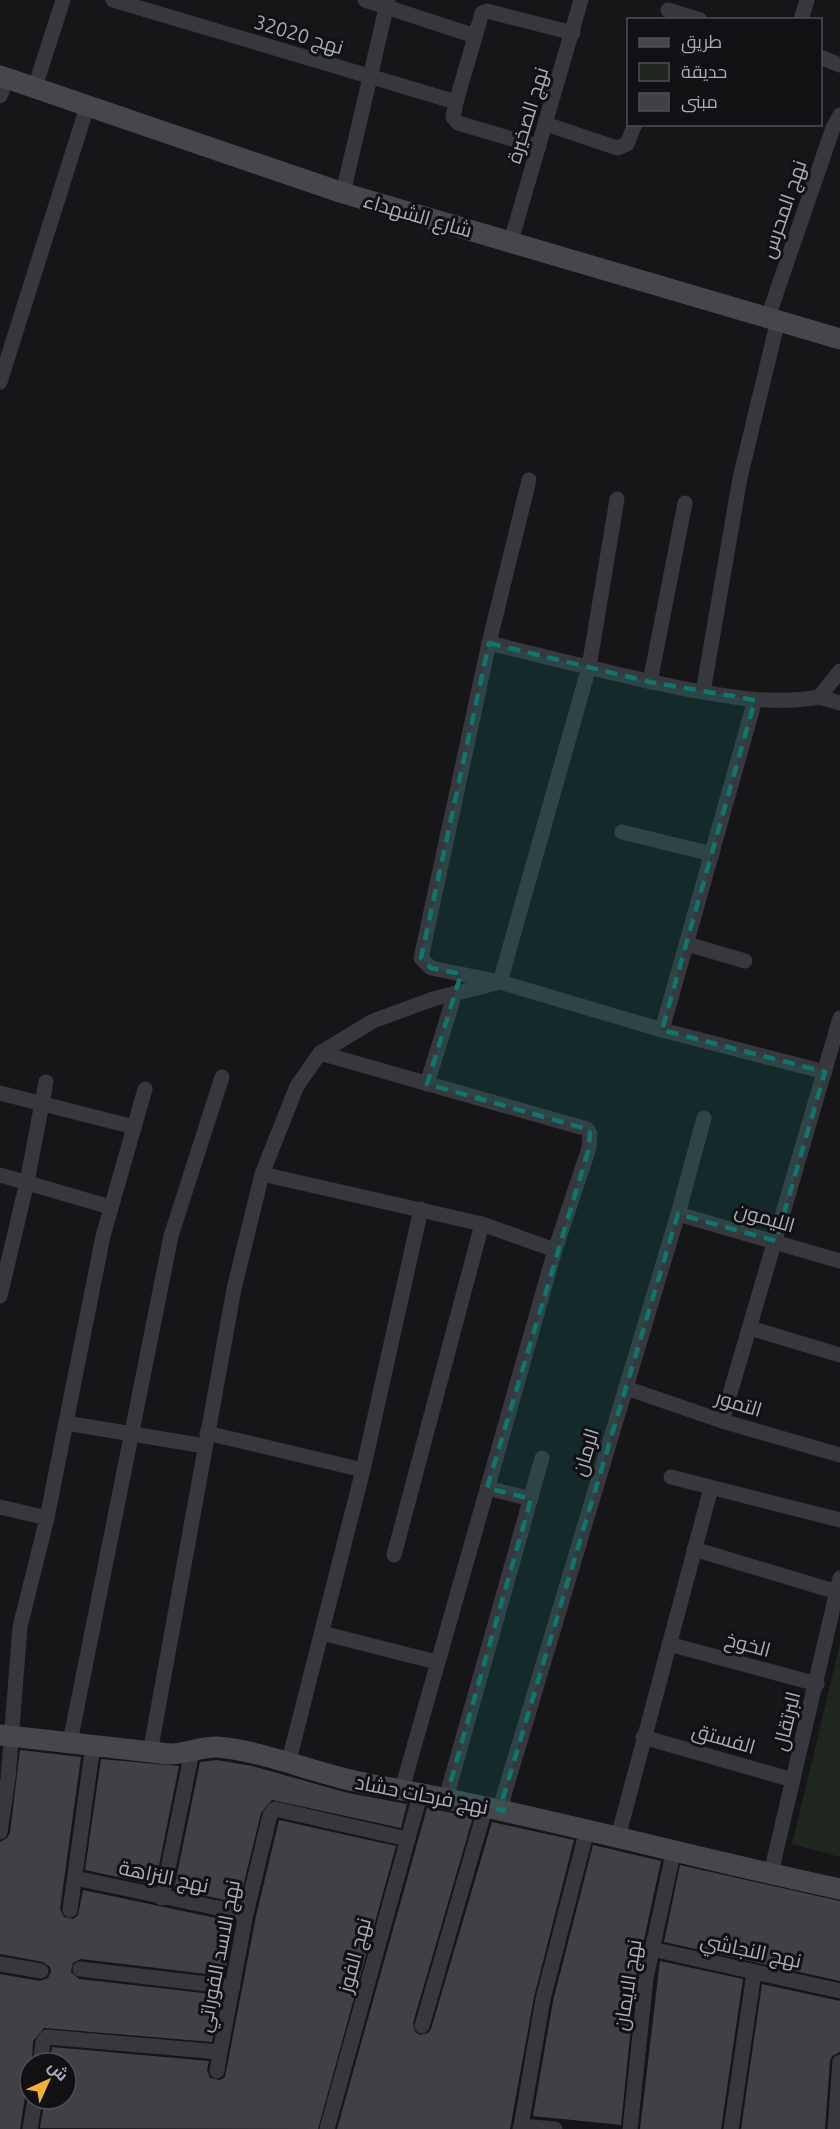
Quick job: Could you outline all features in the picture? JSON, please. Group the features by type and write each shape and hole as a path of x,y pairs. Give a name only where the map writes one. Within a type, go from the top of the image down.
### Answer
{"street":[{"path":"35,87 63,0"},
{"name":"نهج 32020","path":"113,0 456,102"},
{"path":"365,0 387,3 475,36"},
{"name":"نهج الصخيرة","path":"511,241 581,0"},
{"path":"802,18 807,0"},
{"path":"343,193 387,3"},
{"path":"669,10 694,18"},
{"path":"539,147 458,123 453,117 479,16 487,11 573,33"},
{"path":"822,58 840,65"},
{"name":"شارع الشهداء","path":"2,83 35,87 343,193 840,339"},
{"path":"0,382 88,104"},
{"name":"نهج المحرس","path":"703,692 740,478 773,318 831,122"},
{"path":"546,124 617,148 630,140 634,126"},
{"path":"529,480 489,643 421,958 431,968 500,982 662,1030 825,1072"},
{"path":"500,982 589,667 617,499"},
{"path":"650,682 685,503"},
{"path":"489,643 650,682 703,692 755,700 790,701 819,697 840,703"},
{"path":"819,697 840,671"},
{"path":"662,1030 755,700"},
{"path":"622,832 712,854"},
{"path":"687,944 745,961"},
{"path":"150,1753 234,1289 262,1174 297,1086 320,1053 373,1021 455,993 500,982"},
{"path":"320,1053 427,1084 455,993"},
{"path":"722,1420 840,1018"},
{"path":"70,1743 129,1434 176,1216 222,1077"},
{"path":"0,1296 27,1182 46,1082"},
{"name":"نهج الفوز","path":"327,2129 407,1839 412,1791 436,1662 555,1250 589,1148 590,1134 587,1130 427,1084"},
{"path":"0,1832 6,1735 20,1627 47,1518 110,1207 145,1089"},
{"path":"0,1093 44,1102 134,1127"},
{"name":"الرمان","path":"422,2026 498,1805 626,1388 704,1118"},
{"path":"262,1174 482,1224 555,1250"},
{"path":"0,1175 110,1207"},
{"path":"288,1764 363,1470 420,1209"},
{"name":"الليمون","path":"678,1214 840,1261"},
{"path":"394,1555 482,1224"},
{"path":"750,1328 840,1355"},
{"name":"التمور","path":"626,1388 722,1420 840,1455"},
{"path":"66,1423 129,1434 206,1439 363,1470"},
{"path":"446,1798 542,1458"},
{"path":"671,1477 840,1520"},
{"path":"487,1488 531,1500"},
{"path":"618,1837 711,1488"},
{"path":"0,1507 47,1518"},
{"path":"694,1549 838,1585"},
{"name":"البرتقال","path":"771,1873 817,1684 838,1585"},
{"path":"322,1633 436,1662"},
{"name":"الخوخ","path":"669,1644 817,1684"},
{"name":"نهج فرحات حشاد","path":"6,1735 150,1753 192,1752 217,1747 368,1784 498,1805 530,1819 674,1849 840,1889"},
{"name":"الفستق","path":"643,1737 793,1780"},
{"path":"70,1910 93,1745"},
{"path":"162,1898 192,1752"},
{"name":"نهج الاسد الفوراتي","path":"42,2051 44,2040 48,2037 220,2052 246,1914 270,1815 278,1808 407,1839"},
{"path":"555,2129 521,2127 543,1999 587,1830"},
{"name":"نهج الايمان","path":"630,2129 646,1978 674,1849"},
{"name":"نهج النزاهة","path":"75,1878 246,1914"},
{"name":"نهج النجاشي","path":"652,1949 840,1990"},
{"path":"0,1964 41,1971"},
{"path":"80,1969 233,1987"},
{"path":"731,2129 754,1973"},
{"path":"217,2071 220,2052"},
{"path":"835,2129 840,2062"},
{"path":"30,2129 32,2111"}],"highlighted area":[{"path":"489,643 650,682 755,700 662,1030 825,1072 776,1241 678,1214 503,1798 504,1811 446,1798 531,1499 487,1488 589,1148 590,1130 427,1084 461,974 431,968 421,958"}],"green space":[{"path":"840,1644 840,1857 792,1844"}],"building":[{"path":"20,1750 81,1757 60,1909 64,1917 73,1919 78,1915 83,1890 235,1922 224,1976 81,1959 73,1963 71,1972 79,1979 221,1995 212,2042 44,2028 33,2041 32,2051 18,2051 18,2111 23,2111 20,2129 0,2129 0,1974 40,1981 48,1978 51,1972 50,1967 43,1962 0,1954 0,1842 10,1833"},
{"path":"101,1759 179,1766 155,1885 85,1870"},
{"path":"217,1760 252,1766 348,1793 407,1804 401,1828 272,1800 261,1813 239,1903 174,1889 200,1762"},
{"path":"427,1808 473,1817 413,2023 415,2032 420,2035 428,2033 431,2029 492,1822 574,1840 534,1997 510,2129 337,2129"},
{"path":"279,1820 396,1846 318,2129 40,2128 43,2111 78,2111 78,2051 52,2051 52,2047 209,2061 207,2070 210,2078 220,2080 225,2077 256,1916"},
{"path":"593,1845 661,1861 636,1977 621,2125 533,2116 553,2001"},
{"path":"680,1865 840,1901 840,1981 664,1942"},
{"path":"660,1961 743,1979 721,2129 640,2129"},
{"path":"762,1984 840,2001 840,2052 832,2056 830,2061 825,2129 741,2129"}]}
